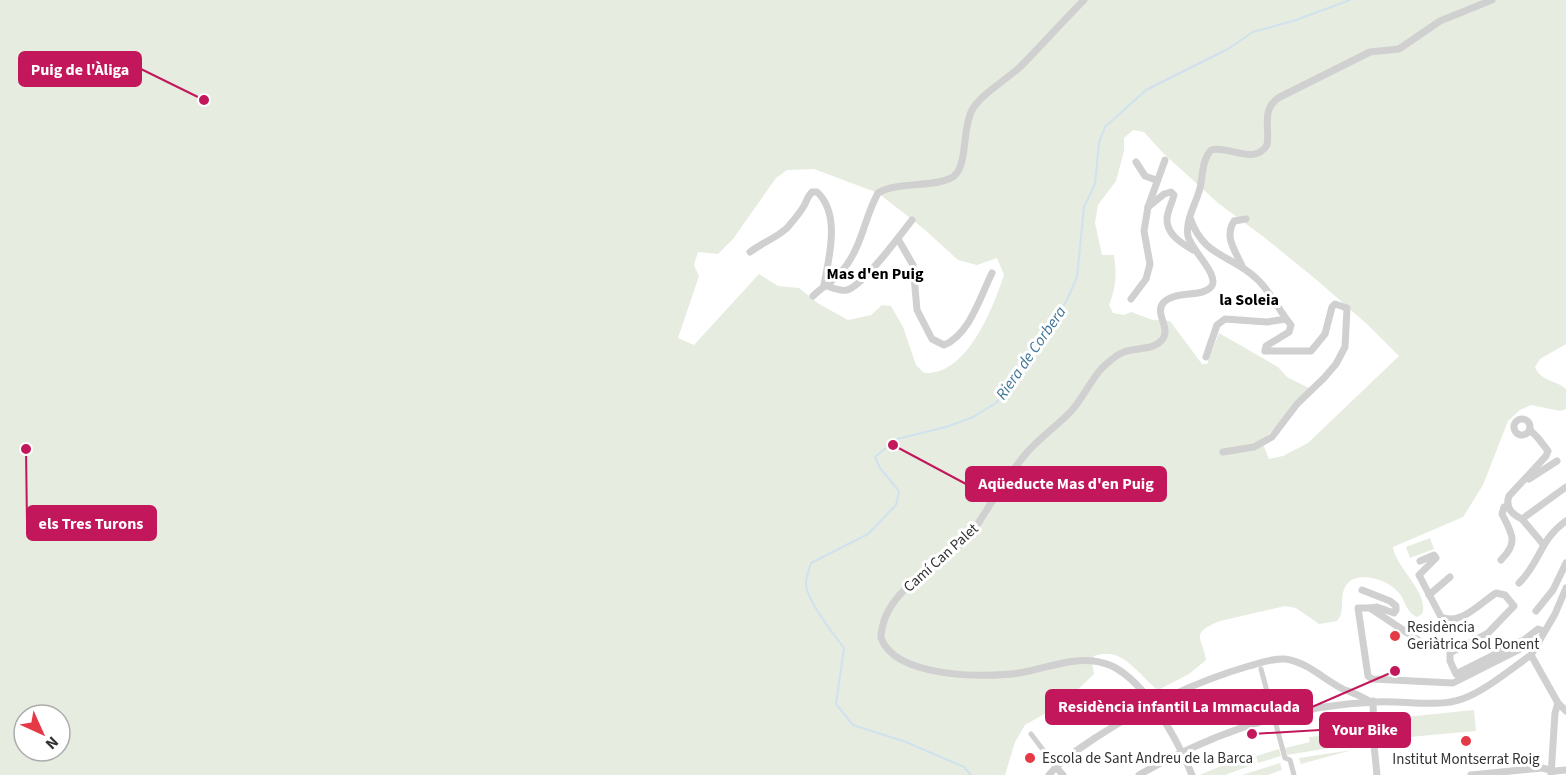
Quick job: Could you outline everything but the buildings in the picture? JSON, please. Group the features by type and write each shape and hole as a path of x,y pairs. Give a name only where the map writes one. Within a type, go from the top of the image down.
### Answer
{"street":[{"path":"813,296 842,272 849,262 863,235 873,201 878,193 897,187 941,181 957,173 963,162 964,135 978,101 1020,67 1084,0"},
{"path":"1195,252 1188,234 1190,218 1200,189 1206,158 1211,150 1218,148 1254,155 1266,148 1267,115 1271,104 1278,98 1370,52 1399,49 1440,21 1492,0"},
{"path":"1131,299 1146,279 1150,264 1144,231 1148,207 1164,160"},
{"path":"1136,162 1144,176 1156,180"},
{"path":"750,252 777,237 800,212 807,197 812,192 817,192 824,198 831,216 824,285"},
{"path":"1148,207 1164,194 1171,192 1173,198 1167,221 1170,230 1178,240 1195,252"},
{"path":"1190,218 1204,244 1218,255 1242,266 1259,281 1291,325 1291,329 1266,346 1265,351 1311,351 1325,334 1332,307 1335,304 1347,308 1345,347 1336,364 1297,404 1272,437 1254,447 1224,452"},
{"path":"1242,266 1229,239 1229,228 1234,221 1246,219"},
{"path":"824,285 845,291 852,287 898,239 912,220"},
{"path":"898,239 913,265 916,310 927,332 937,344 944,345 957,338 992,273"},
{"name":"Camí Can Palet","path":"1153,705 1127,675 1100,662 1077,660 1004,675 934,670 909,664 895,657 883,643 882,632 892,606 903,592 978,527 1002,486 1025,455 1072,411 1095,378 1112,359 1124,352 1151,347 1161,341 1165,331 1161,306 1170,297 1205,290 1211,286 1214,281 1212,272 1195,252"},
{"path":"1206,357 1217,325 1225,319 1267,322 1286,319"},
{"path":"1530,430 1524,435 1515,434 1515,424 1522,419 1528,422 1530,430 1548,452 1509,496 1507,503 1508,508 1543,544"},
{"path":"1526,477 1529,479 1557,461"},
{"path":"1521,519 1566,487"},
{"path":"1501,560 1512,546 1513,537 1502,514 1504,507 1508,508"},
{"path":"1519,584 1537,562 1543,544 1553,531 1566,521"},
{"path":"1420,561 1434,555 1436,558 1419,574 1441,618 1448,620 1461,617 1496,593 1505,595 1514,606 1488,633 1450,652 1450,661 1456,674 1524,640 1538,629 1544,631"},
{"path":"1536,611 1553,590 1566,563"},
{"path":"1429,595 1450,577"},
{"path":"1139,775 1181,751 1218,735 1274,717 1348,704 1462,699 1531,655 1544,631 1563,605 1566,588"},
{"path":"1362,590 1390,601 1396,606 1394,613 1377,607 1358,608 1368,676 1372,679 1452,682 1526,646 1536,645"},
{"path":"1370,608 1424,644"},
{"path":"1531,655 1561,708 1550,772"},
{"path":"1049,775 1085,744 1153,705 1234,670 1264,661 1282,658 1300,663 1345,690 1372,702"},
{"path":"1261,669 1285,758 1290,760 1294,775"},
{"path":"1345,690 1351,698 1348,704"},
{"path":"1372,702 1377,775"},
{"path":"1153,705 1181,751 1192,775"},
{"path":"1031,734 1063,775"},
{"path":"1471,775 1513,770 1550,772 1566,770"}],"shaded area":[{"path":"0,0 1566,0 1566,344 1540,359 1535,367 1544,378 1566,389 1566,409 1560,411 1531,405 1520,410 1508,421 1483,485 1463,517 1393,547 1395,555 1421,597 1422,614 1417,617 1413,615 1401,595 1388,584 1366,577 1353,579 1348,583 1343,593 1341,613 1337,621 1319,624 1296,608 1285,606 1210,625 1200,636 1206,660 1189,674 1158,690 1122,658 1104,654 1094,656 1092,663 1094,674 1065,702 1025,725 1015,742 1005,775 0,775","holes":["1133,130 1144,132 1163,153 1218,203 1318,281 1399,356 1308,443 1283,456 1269,459 1262,442 1309,388 1287,377 1278,367 1219,333 1207,364 1202,364 1170,321 1153,320 1131,312 1124,315 1113,313 1109,305 1115,281 1114,255 1102,255 1095,223 1098,205 1116,181 1124,151 1124,138","814,169 878,193 924,229 958,260 977,265 997,258 1004,275 993,305 976,338 953,364 939,371 924,373 916,365 903,327 891,306 882,305 871,315 848,320 819,304 799,288 778,286 759,274 694,345 678,338 699,276 694,265 698,252 718,254 733,239 776,178 787,170"]},
{"path":"1430,538 1434,549 1410,558 1406,547"},
{"path":"1474,710 1476,731 1387,739 1385,719"},
{"path":"1361,731 1361,743 1287,755 1285,748 1310,742 1309,737"},
{"path":"1279,749 1281,756 1258,763 1256,756"},
{"path":"1352,750 1301,764 1299,758"},
{"path":"1249,754 1252,765 1225,775 1200,775"},
{"path":"1280,763 1282,770 1268,775 1242,775"}],"waterway":[{"name":"Riera de Corbera","path":"971,775 964,767 906,742 853,725 836,704 844,648 822,618 808,593 806,580 811,563 868,534 896,505 899,491 880,468 875,457 897,439 946,427 973,417 996,403 1007,387 1012,374 1038,343 1067,300 1077,277 1084,207 1095,184 1099,143 1105,127 1146,90 1228,49 1253,32 1296,20 1350,0"}],"place":[{"name":"Puig de l'Àliga","path":"204,100"},
{"name":"Aqüeducte Mas d'en Puig","path":"893,445"},
{"name":"els Tres Turons","path":"26,449"},
{"name":"Residència Geriàtrica Sol Ponent","path":"1395,636"},
{"name":"Residència infantil La Immaculada","path":"1395,671"},
{"name":"Your Bike","path":"1252,734"},
{"name":"Institut Montserrat Roig","path":"1466,741"},
{"name":"Escola de Sant Andreu de la Barca","path":"1030,758"}],"district":[{"name":"Mas d'en Puig","path":"875,274"},
{"name":"la Soleia","path":"1249,300"}]}
